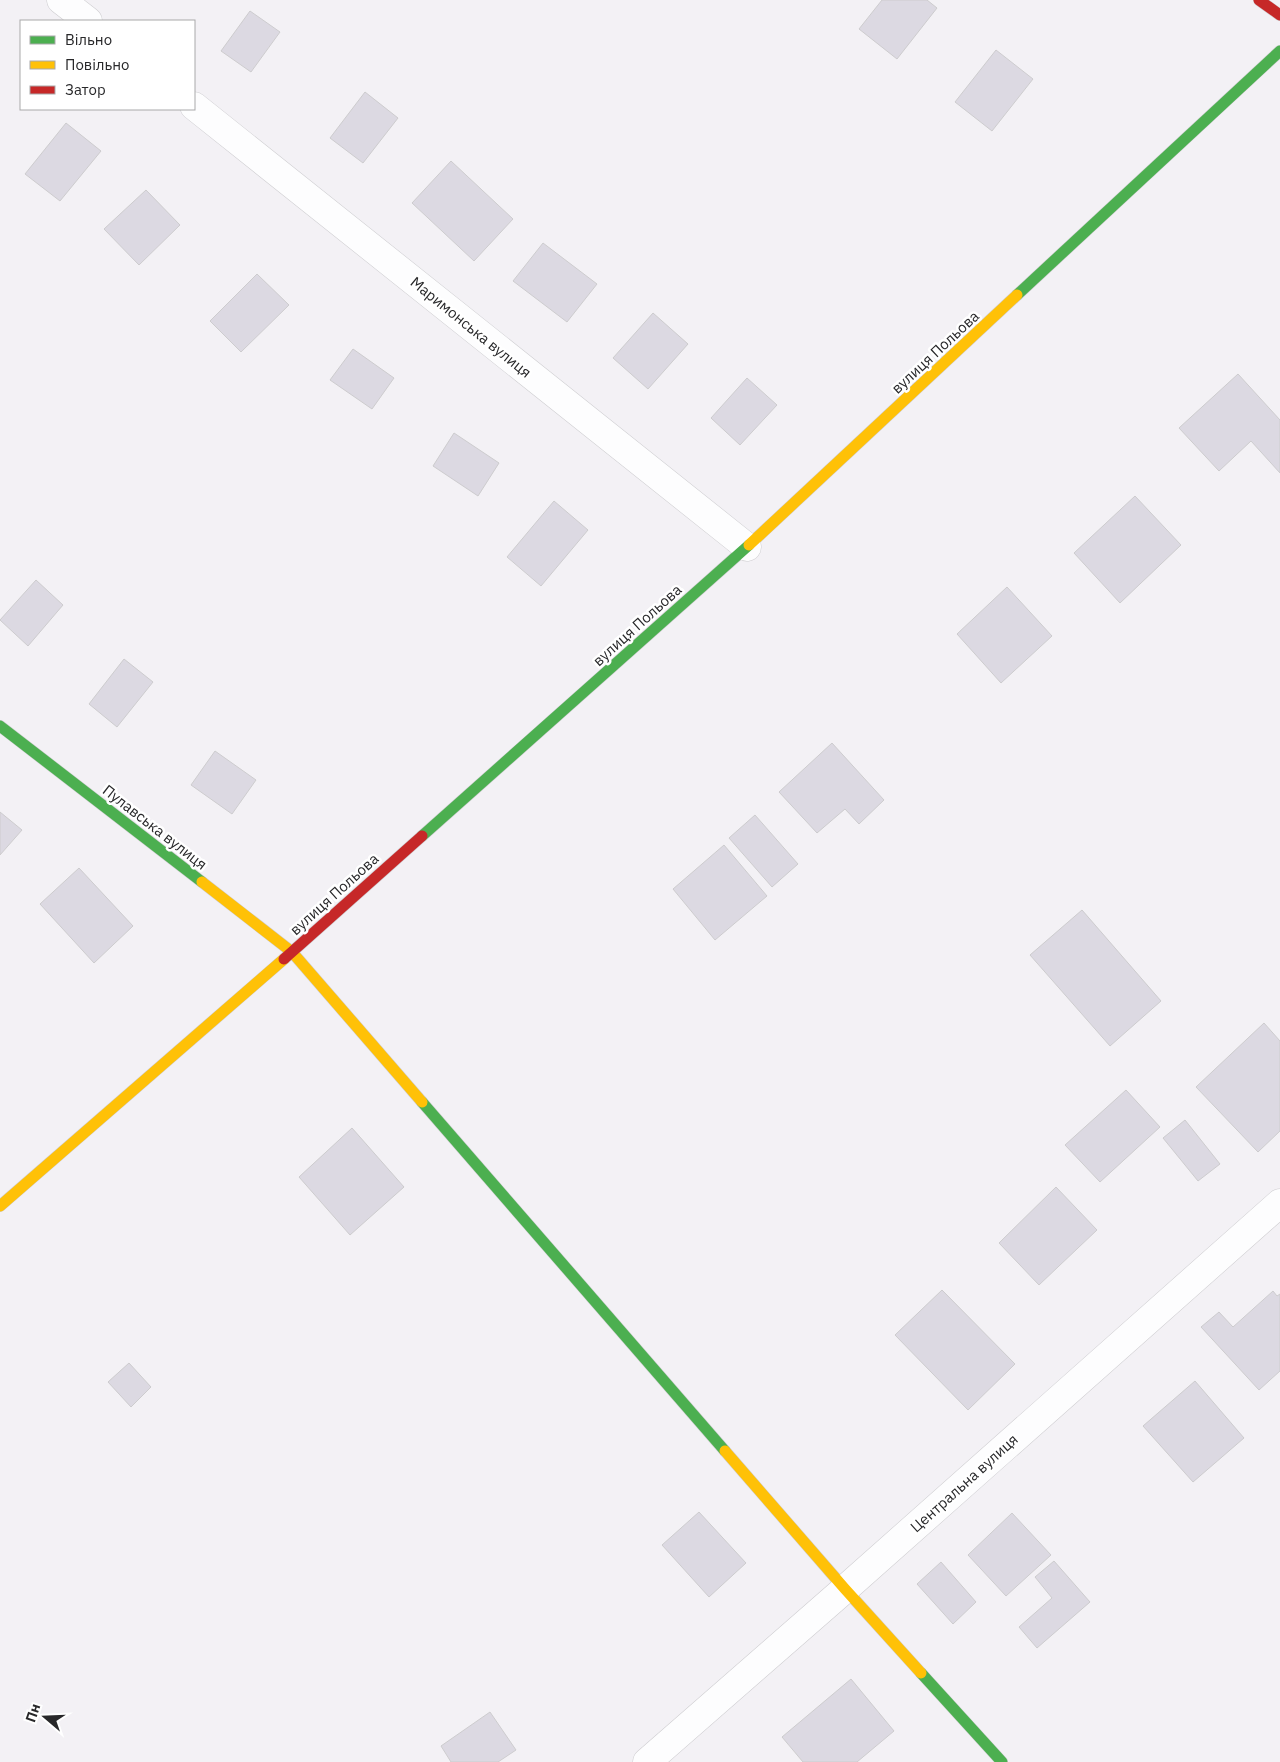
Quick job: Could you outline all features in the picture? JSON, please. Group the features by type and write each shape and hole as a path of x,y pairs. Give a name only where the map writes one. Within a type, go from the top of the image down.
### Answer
{"street":[{"path":"61,0 87,20"},
{"path":"1259,0 1280,15"},
{"name":"вулиця Польова","path":"0,1206 292,952 747,547 1280,52"},
{"name":"Маримонська вулиця","path":"195,107 747,547"},
{"name":"Пулавська вулиця","path":"0,726 292,952 844,1590 1002,1762"},
{"name":"Центральна вулиця","path":"647,1762 1280,1203"}],"building":[{"path":"882,0 927,0 937,8 897,59 859,29"},
{"path":"250,11 280,32 251,72 221,51"},
{"path":"996,50 1033,79 992,131 955,102"},
{"path":"365,92 398,118 363,163 330,138"},
{"path":"66,123 101,151 60,201 25,174"},
{"path":"451,161 513,219 474,261 412,203"},
{"path":"146,190 180,225 139,265 104,229"},
{"path":"543,243 597,284 567,322 513,281"},
{"path":"257,274 289,305 241,352 210,321"},
{"path":"653,313 688,344 648,389 613,358"},
{"path":"353,349 394,378 372,409 330,380"},
{"path":"1238,374 1280,420 1280,473 1251,441 1219,471 1179,428"},
{"path":"747,378 777,405 740,445 711,418"},
{"path":"454,433 499,463 478,496 433,466"},
{"path":"1135,496 1181,545 1120,603 1074,553"},
{"path":"554,501 588,530 541,586 507,557"},
{"path":"36,580 63,605 28,646 0,620"},
{"path":"1007,587 1052,636 1001,683 957,634"},
{"path":"124,659 153,682 117,727 89,704"},
{"path":"832,743 884,800 859,824 845,809 817,833 779,792"},
{"path":"215,751 256,780 232,814 191,785"},
{"path":"0,812 22,830 0,855"},
{"path":"755,815 798,864 772,887 729,838"},
{"path":"724,845 767,896 715,940 673,889"},
{"path":"79,868 133,926 94,963 40,904"},
{"path":"1082,910 1161,1001 1110,1046 1030,955"},
{"path":"1264,1023 1280,1041 1280,1131 1258,1152 1196,1087"},
{"path":"1126,1090 1160,1127 1100,1182 1065,1145"},
{"path":"1185,1120 1220,1164 1198,1181 1163,1138"},
{"path":"352,1128 404,1187 350,1235 299,1177"},
{"path":"1056,1187 1097,1230 1039,1285 999,1243"},
{"path":"942,1290 1015,1364 968,1410 895,1335"},
{"path":"1273,1291 1277,1296 1280,1294 1280,1371 1259,1390 1201,1327 1219,1312 1233,1327"},
{"path":"129,1363 151,1387 131,1407 108,1382"},
{"path":"1195,1381 1244,1438 1193,1482 1143,1426"},
{"path":"699,1512 746,1563 709,1597 662,1545"},
{"path":"1012,1513 1051,1555 1006,1596 968,1555"},
{"path":"1054,1561 1090,1602 1037,1648 1019,1627 1052,1598 1035,1577"},
{"path":"941,1562 976,1602 953,1624 917,1584"},
{"path":"851,1679 894,1731 857,1762 803,1762 782,1737"},
{"path":"490,1712 516,1750 498,1762 451,1762 441,1746"}],"traffic: fast":[{"path":"1017,295 1280,51"},
{"path":"422,836 749,545"},
{"path":"0,726 202,882"},
{"path":"422,1102 725,1451"},
{"path":"921,1673 1002,1762"}],"traffic: slow":[{"path":"749,545 1017,295"},
{"path":"202,882 292,952 422,1102"},
{"path":"0,1206 284,959"},
{"path":"725,1451 921,1673"}],"traffic: jam":[{"path":"1259,0 1280,15"},
{"path":"284,959 422,836"}]}
